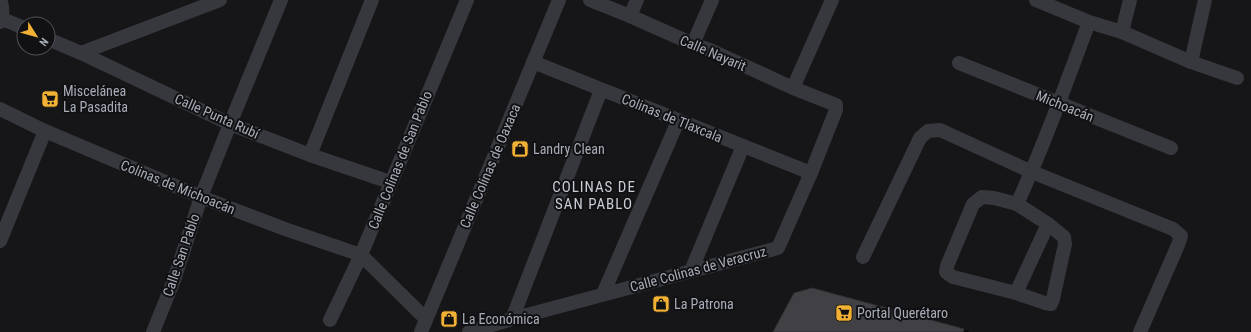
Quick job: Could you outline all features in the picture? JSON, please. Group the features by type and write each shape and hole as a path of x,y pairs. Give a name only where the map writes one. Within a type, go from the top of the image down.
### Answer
{"street":[{"path":"81,53 220,0"},
{"name":"Calle San Pablo","path":"153,332 174,280 201,197 281,0"},
{"path":"310,156 372,0"},
{"name":"Calle Colinas de San Pablo","path":"330,320 361,255 390,182 467,0"},
{"name":"Calle Colinas de Oaxaca","path":"423,326 559,0"},
{"name":"Calle Nayarit","path":"590,0 710,50 793,88 836,105"},
{"path":"630,16 637,0"},
{"path":"693,44 712,0"},
{"path":"793,88 832,0"},
{"path":"1036,0 1089,22 1122,32 1192,62 1237,78"},
{"path":"1122,32 1130,0"},
{"path":"1192,62 1205,0"},
{"path":"3,11 16,22"},
{"path":"1017,204 1032,172 1059,104 1089,22"},
{"name":"Calle Punta Rubí","path":"56,42 230,124 310,156 390,182"},
{"name":"Colinas de Tlaxcala","path":"533,62 811,173"},
{"name":"Michoacán","path":"959,63 1171,148"},
{"path":"512,319 601,90"},
{"name":"Calle Colinas de Veracruz","path":"469,332 603,294 778,248 811,173 836,110 836,105"},
{"name":"Colinas de Michoacán","path":"0,109 201,197 285,229 361,255"},
{"path":"603,294 678,121"},
{"path":"0,242 46,130"},
{"path":"863,257 920,138 928,131 940,130 1032,172 1173,230 1181,236 1140,332"},
{"path":"691,271 743,146"},
{"path":"982,197 994,198 1017,204 1048,224 1064,237 1065,244 1051,304 1016,293 953,277 946,272 947,266 972,204 982,197"},
{"path":"1016,293 1048,224"},
{"path":"361,255 423,326"}],"building":[{"name":"Portal Querétaro","path":"812,288 964,329 963,332 773,332 794,293"}],"place":[{"name":"Miscelánea La Pasadita","path":"50,99"},
{"name":"Landry Clean","path":"520,149"},
{"name":"La Patrona","path":"661,304"},
{"name":"Portal Querétaro","path":"844,313"},
{"name":"La Económica","path":"449,319"}],"district":[{"name":"COLINAS DE SAN PABLO","path":"594,196"}]}
